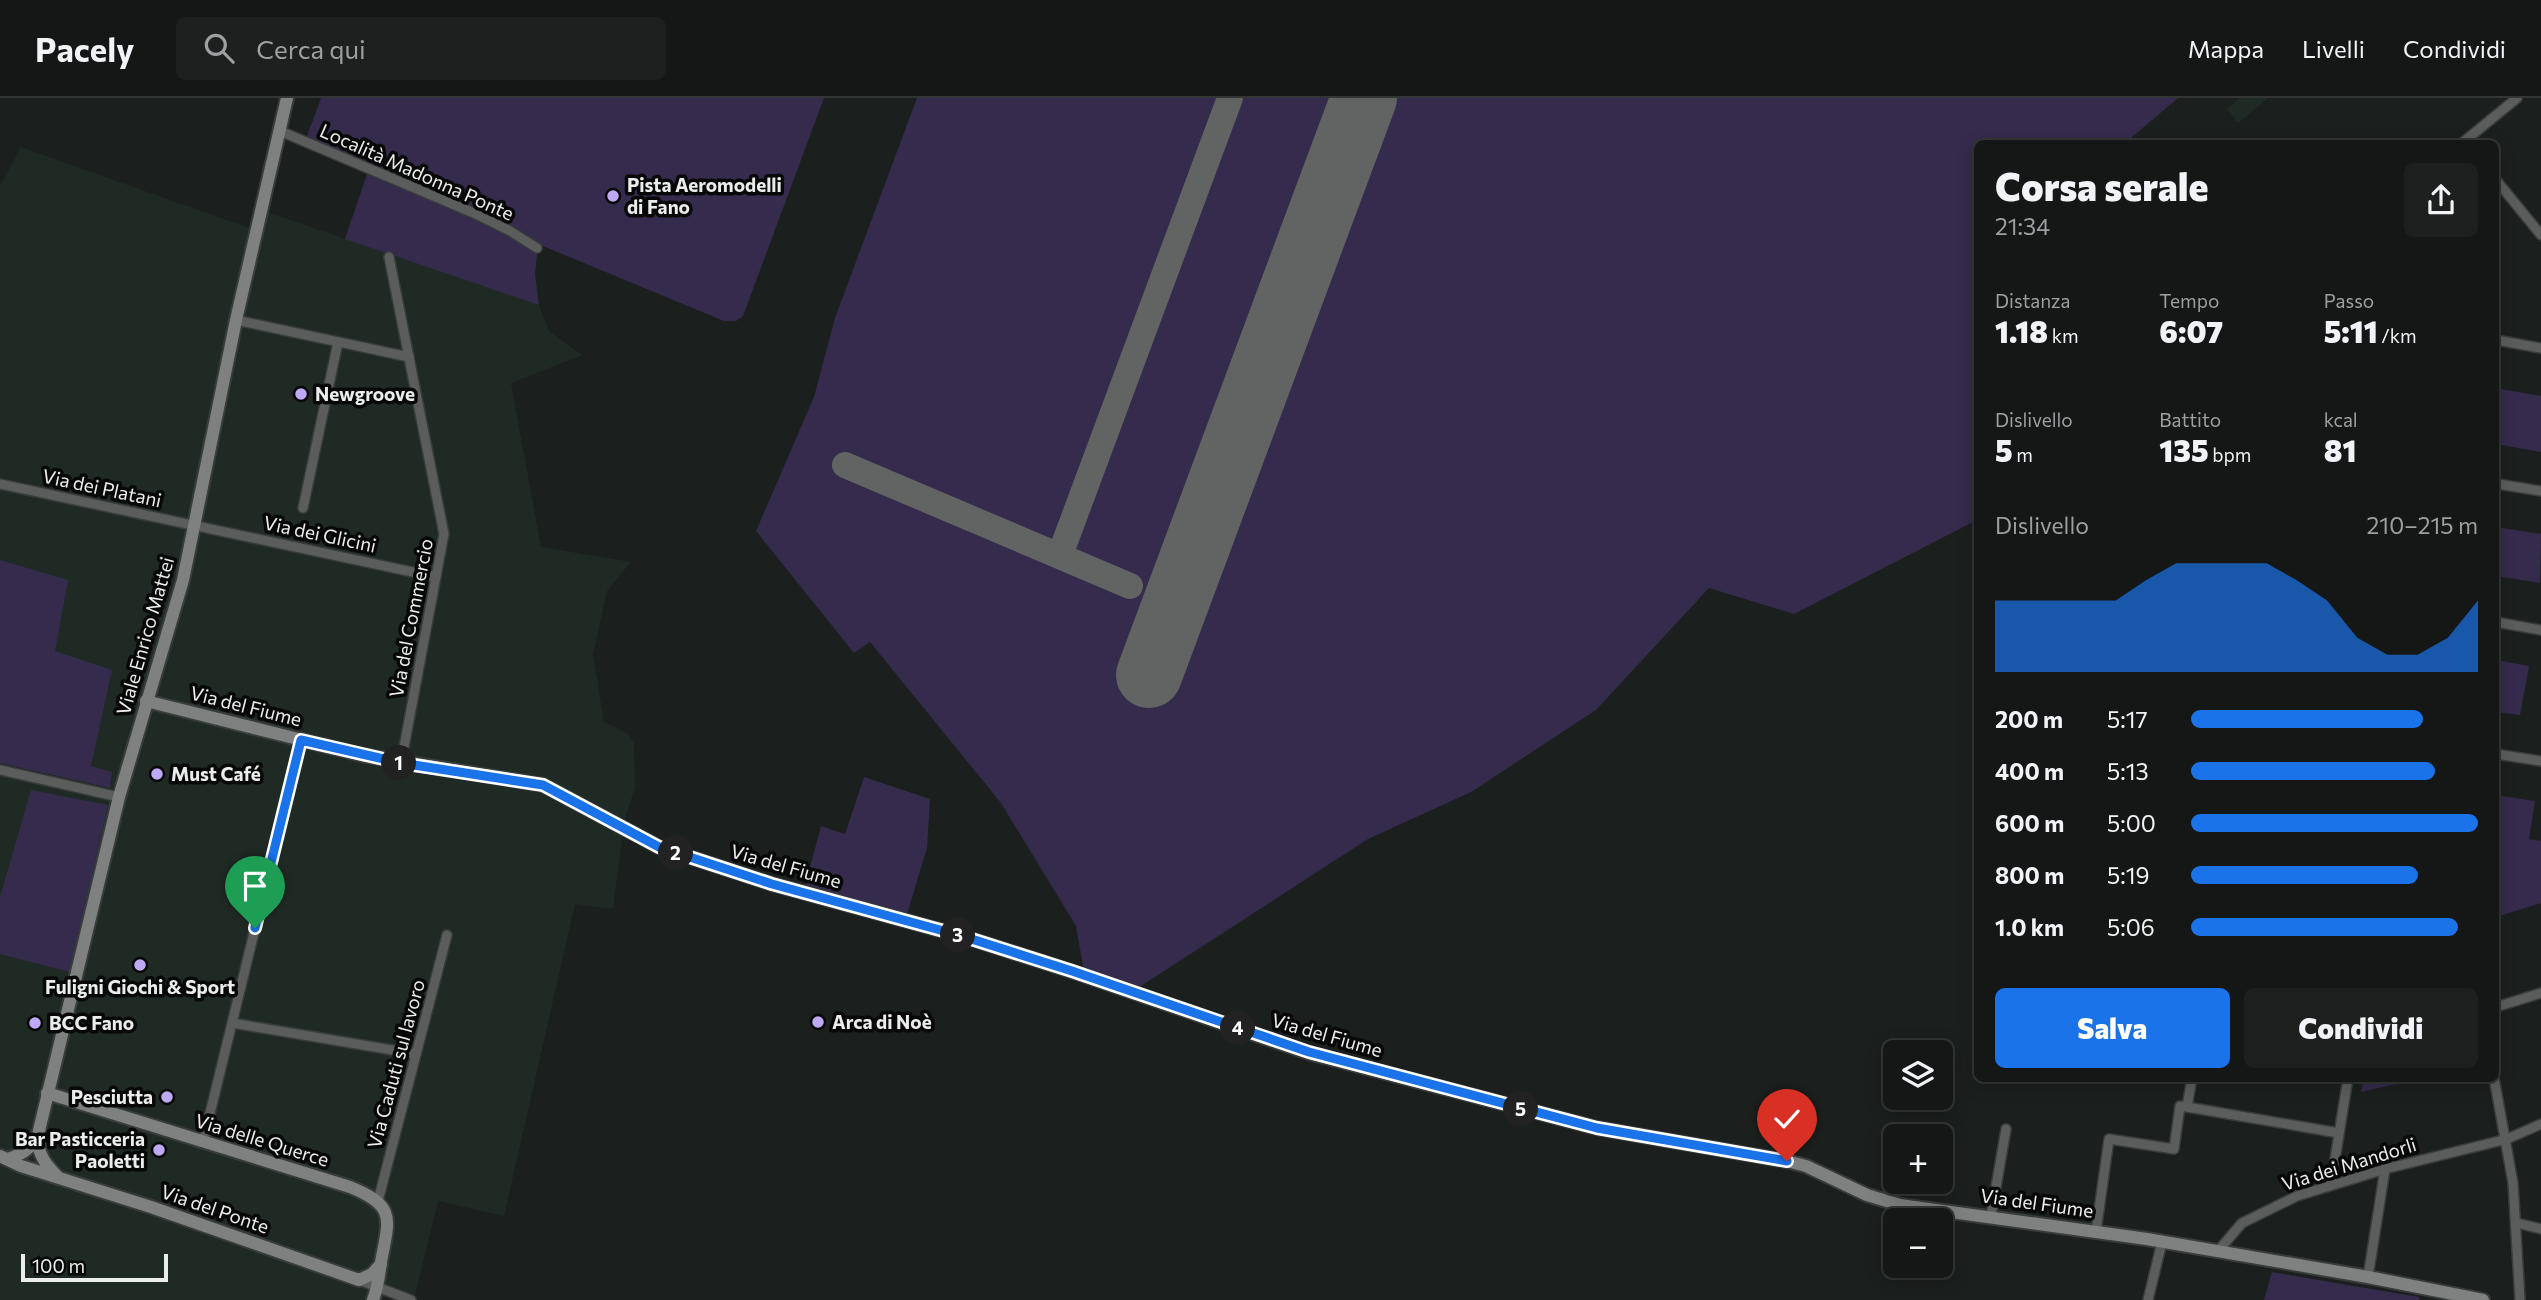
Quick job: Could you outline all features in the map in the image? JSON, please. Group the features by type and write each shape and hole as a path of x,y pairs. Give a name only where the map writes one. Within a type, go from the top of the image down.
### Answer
{"street":[{"name":"Viale Enrico Mattei","path":"37,1139 119,797 183,580 236,320 288,98"},
{"path":"2468,140 2517,98"},
{"name":"Località Madonna Ponte","path":"280,131 476,214 537,248"},
{"path":"2499,184 2541,235"},
{"name":"Via del Commercio","path":"389,257 444,534 401,763"},
{"path":"236,320 409,357"},
{"path":"2499,341 2541,348"},
{"path":"303,508 338,342"},
{"name":"Via dei Platani","path":"0,484 196,526"},
{"path":"2499,484 2541,491"},
{"name":"Via dei Glicini","path":"196,526 436,577"},
{"path":"2499,623 2541,630"},
{"name":"Via del Fiume","path":"146,701 401,763 543,785 659,847 772,884 962,936 1309,1052 1597,1128 1797,1164 1867,1195 1900,1205 2096,1231 2368,1277 2483,1300"},
{"path":"203,1142 301,740"},
{"path":"2499,754 2541,761"},
{"path":"0,769 119,797"},
{"name":"Via Caduti sul lavoro","path":"378,1201 447,935"},
{"path":"2499,1006 2541,993"},
{"path":"232,1023 416,1054"},
{"path":"2188,1107 2191,1082"},
{"path":"2331,1184 2347,1082"},
{"path":"2495,1082 2507,1139 2517,1223 2520,1300"},
{"name":"Via delle Querce","path":"47,1093 350,1187 378,1201"},
{"path":"2096,1231 2109,1139 2174,1149 2180,1106 2339,1133"},
{"name":"Via dei Mandorli","path":"2218,1251 2242,1223 2287,1200 2385,1169 2507,1139 2541,1124"},
{"path":"1991,1216 2006,1129"},
{"path":"4,1158 20,1155 37,1139"},
{"path":"37,1139 39,1153 57,1176"},
{"name":"Via del Ponte","path":"4,1158 411,1300"},
{"path":"2368,1277 2385,1169"},
{"path":"370,1300 379,1287 388,1220 378,1201"},
{"path":"2517,1223 2541,1230"},
{"path":"2148,1300 2162,1242"},
{"path":"370,1300 367,1290 359,1280 372,1274 381,1264"}],"shaded area":[{"name":"Pista Aeromodelli di Fano","path":"321,98 824,98 743,316 736,321 724,321 538,244 535,275 539,305 345,239 367,174 529,241 306,139"},
{"path":"917,98 2178,98 2131,138 2133,140 1974,140 1974,522 1794,614 1709,588 1596,710 1471,792 1368,839 1141,986 1084,972 1076,926 1001,803 870,642 854,653 756,531 814,397 835,318"},
{"path":"2239,98 2268,98 2238,123 2227,109"},
{"path":"21,147 249,228 262,230 267,212 539,305 549,331 582,355 511,383 541,547 631,562 607,591 593,654 604,722 627,733 634,743 635,788 625,818 613,909 575,904 504,1216 438,1201 414,1300 394,1300 385,1296 383,1300 0,1300 0,186"},
{"path":"2501,389 2541,396 2541,452 2501,445 2499,459"},
{"path":"2499,527 2541,534 2540,583 2499,576"},
{"path":"0,560 68,580 55,651 112,670 91,766 112,772 110,788 0,763"},
{"path":"2499,661 2529,666 2520,715 2499,712"},
{"path":"864,777 930,799 927,848 907,914 805,886 821,826 845,834"},
{"path":"31,790 108,805 70,972 0,954 0,897"},
{"path":"2499,795 2535,801 2529,839 2541,841 2541,903 2499,916"},
{"path":"2363,1082 2405,1082 2361,1092"},
{"path":"2272,1272 2419,1297 2419,1300 2264,1300"}],"taxiway":[{"path":"1060,555 1230,98"},
{"path":"845,465 1130,586"}],"runway":[{"path":"1149,675 1364,98"}],"place":[{"name":"Pista Aeromodelli di Fano","path":"613,196"},
{"name":"Newgroove","path":"301,394"},
{"name":"Must Café","path":"157,774"},
{"name":"Fuligni Giochi & Sport","path":"140,965"},
{"name":"Arca di Noè","path":"818,1022"},
{"name":"BCC Fano","path":"35,1023"},
{"name":"Pesciutta","path":"167,1097"},
{"name":"Bar Pasticceria Paoletti","path":"159,1150"}],"route":[{"path":"255,928 301,740 401,763 543,785 659,847 772,884 962,936 1309,1052 1597,1128 1787,1161"}]}
